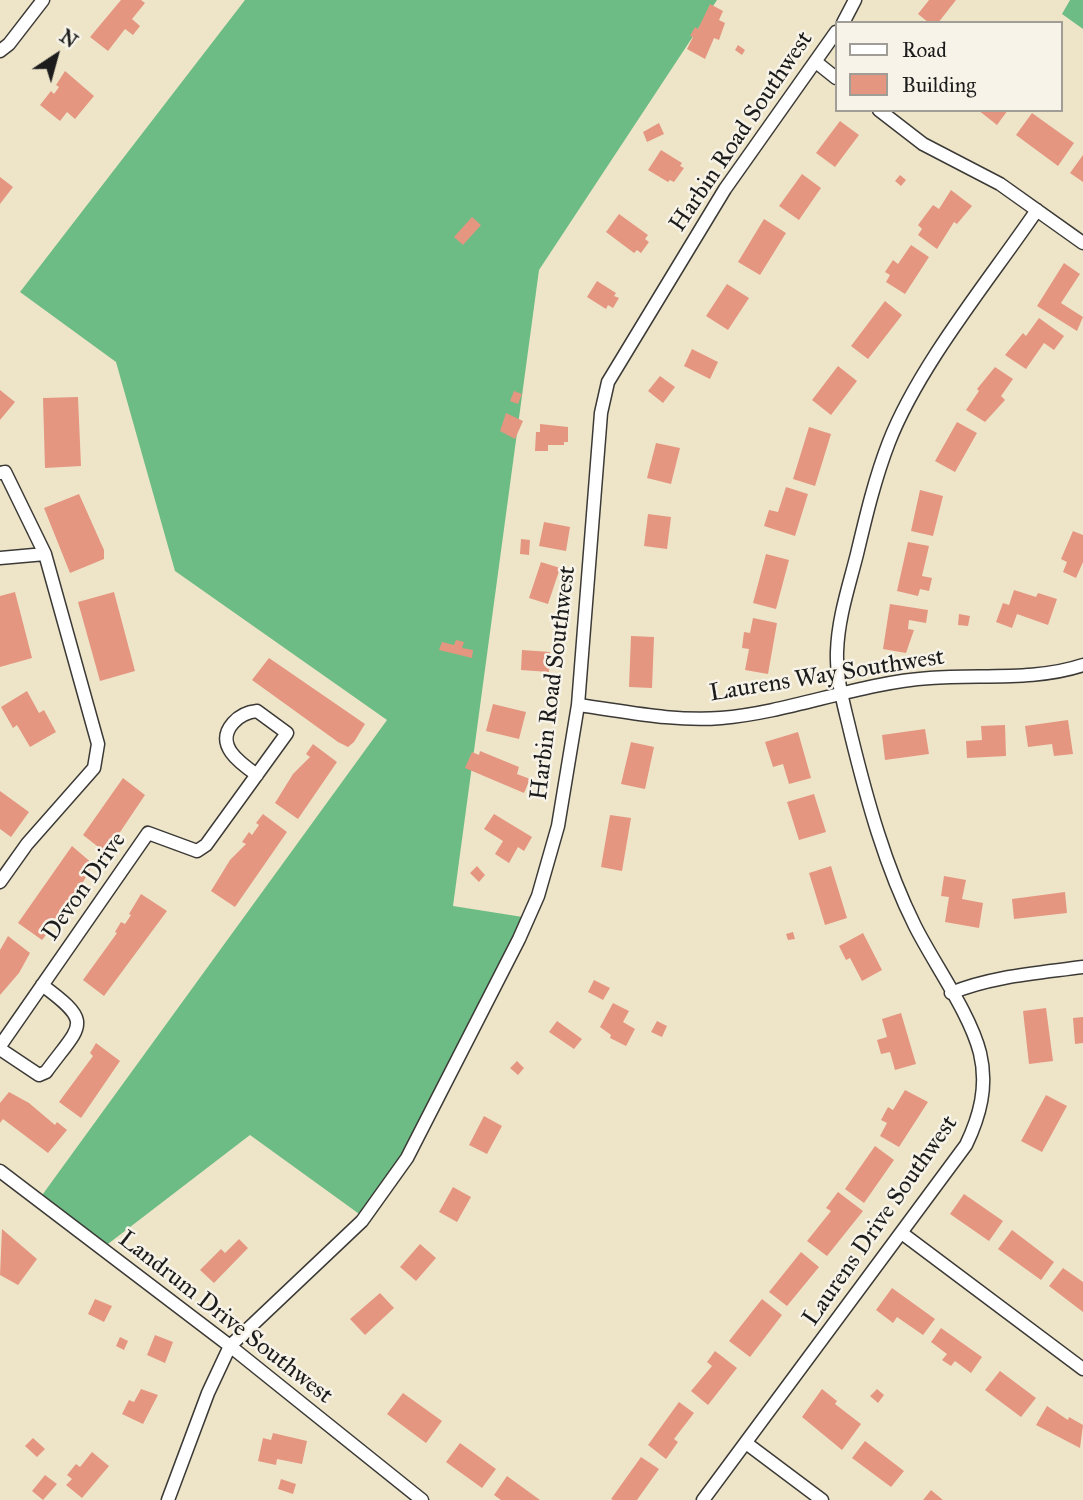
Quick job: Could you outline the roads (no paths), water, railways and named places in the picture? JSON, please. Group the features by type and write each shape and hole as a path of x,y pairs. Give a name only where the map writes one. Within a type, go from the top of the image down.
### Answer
{"street":[{"path":"0,51 9,44 43,0"},
{"name":"Harbin Road Southwest","path":"844,21 855,0"},
{"name":"Harbin Road Southwest","path":"168,1500 208,1393 230,1346 362,1221 386,1191 407,1158 538,896 558,826 578,705 601,413 608,382 725,189 834,35"},
{"path":"816,62 834,76"},
{"path":"882,112 923,144 1000,184 1083,243"},
{"name":"Laurens Drive Southwest","path":"703,1500 903,1234 966,1145 981,1107 983,1082 980,1053 971,1030 914,924 885,854 864,789 841,692 837,654 840,618 874,485 890,440 922,377 1037,210"},
{"path":"0,473 5,472 46,554 98,744 94,768 27,844 5,864 0,882"},
{"path":"0,558 46,554"},
{"name":"Laurens Way Southwest","path":"578,705 679,718 718,718 763,713 841,692 927,678 1060,671 1083,665"},
{"name":"Devon Drive","path":"42,985 73,1008 77,1014 77,1029 46,1072 39,1075 0,1047 42,985 148,833 197,851 206,845 257,775 287,733 257,711 241,715 227,734 226,743 232,754 257,775"},
{"path":"951,993 968,986 1010,977 1083,967"},
{"name":"Landrum Drive Southwest","path":"0,1171 230,1346 422,1500"},
{"path":"903,1234 1083,1369"},
{"path":"746,1443 822,1500"}]}
